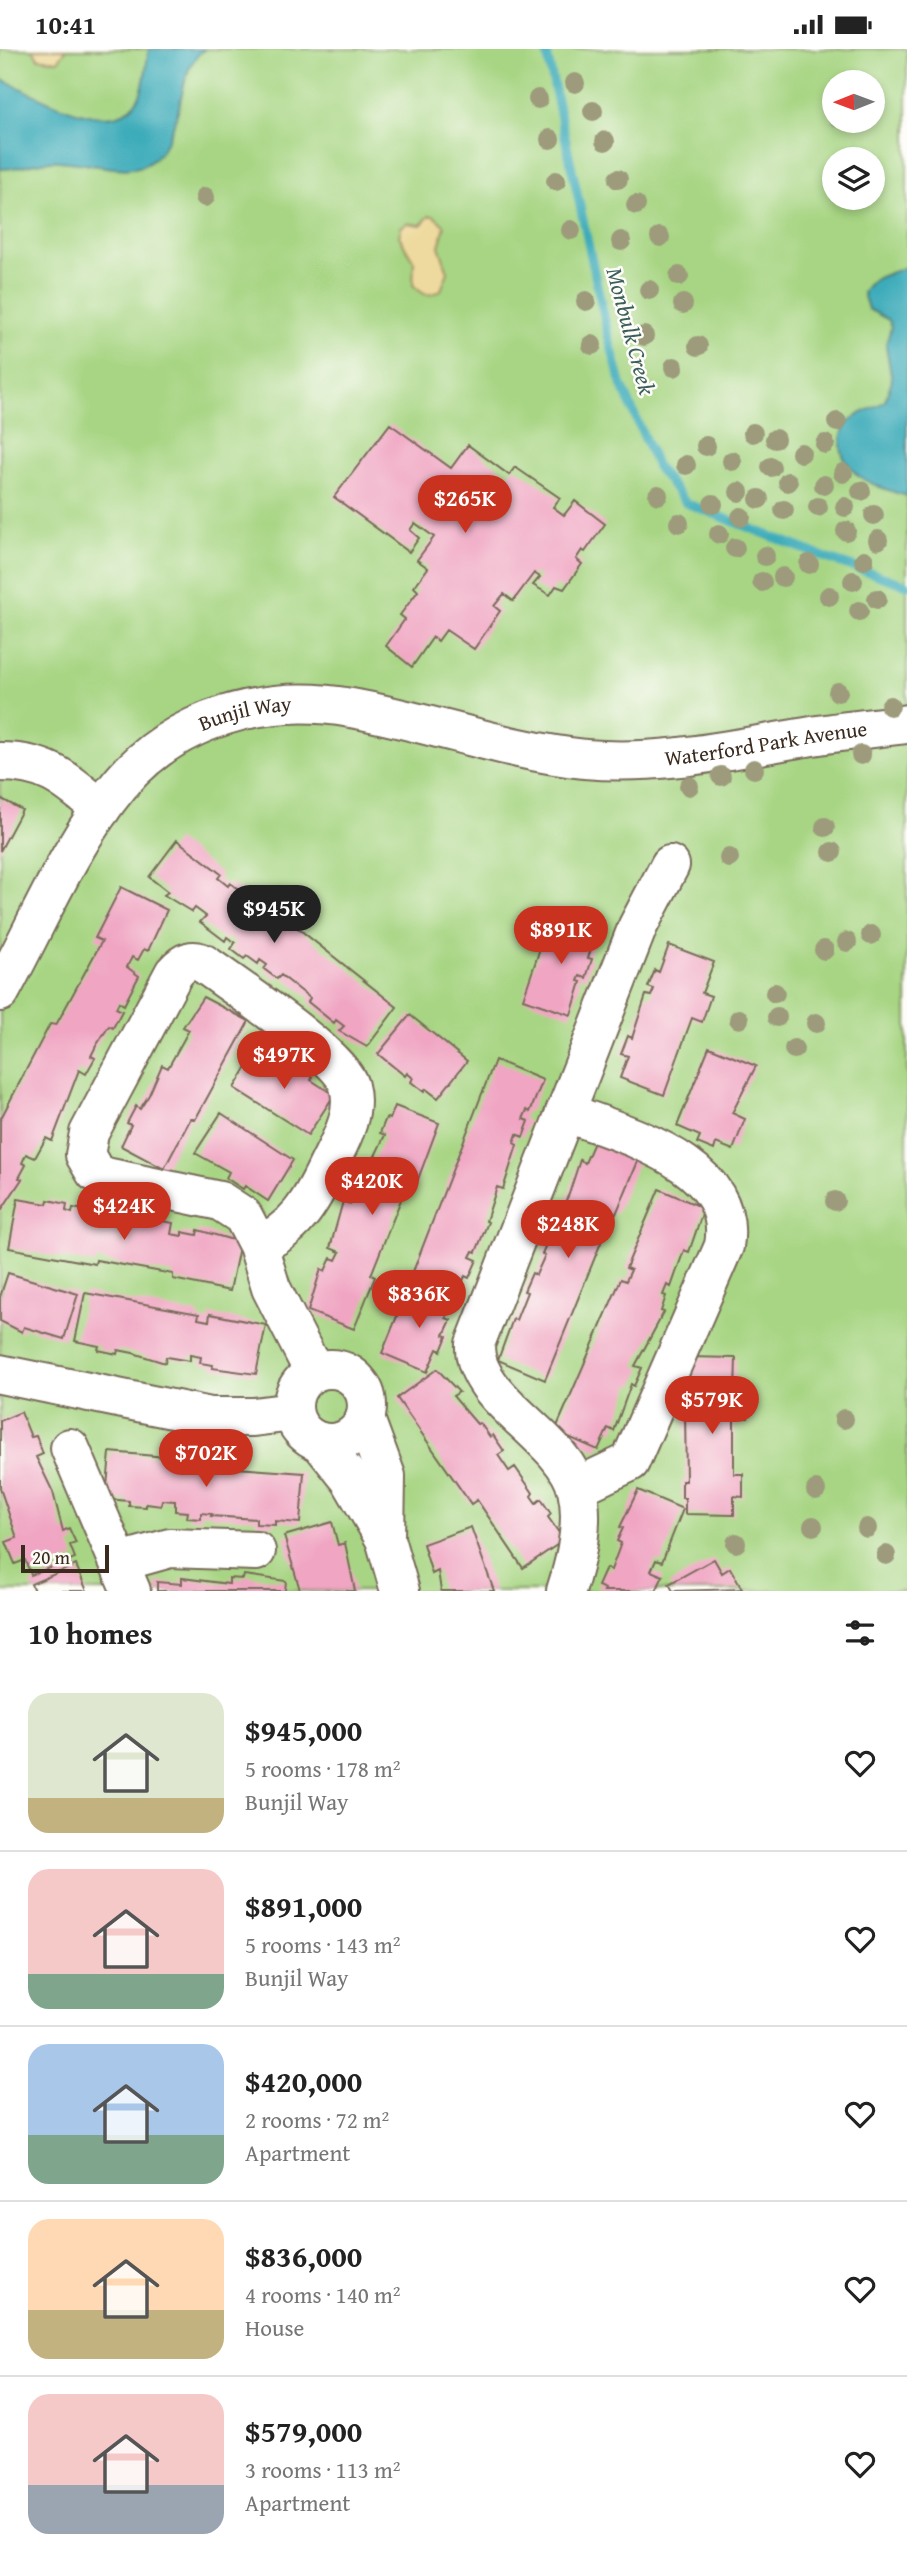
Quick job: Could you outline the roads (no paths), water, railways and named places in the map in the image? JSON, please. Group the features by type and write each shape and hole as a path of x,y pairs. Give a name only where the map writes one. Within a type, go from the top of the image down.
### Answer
{"street":[{"name":"Bunjil Way","path":"0,992 101,809 121,782 166,743 187,729 236,712 277,705 326,704 554,755 626,761"},
{"name":"Waterford Park Avenue","path":"626,761 701,756 813,736 907,724"},
{"path":"0,762 33,764 51,769 101,809"},
{"path":"566,1591 578,1544 577,1487 556,1454 485,1380 474,1359 478,1331 638,926 670,865"},
{"path":"258,1245 285,1231 314,1196 347,1127 349,1087 335,1063 208,966 190,961 182,964 174,973 89,1133 85,1155 95,1172 106,1177 229,1204 243,1216 258,1245 271,1287 314,1372"},
{"path":"565,1112 653,1146 687,1167 717,1195 726,1225 724,1246 630,1462 577,1487"},
{"path":"385,1539 386,1476 365,1419 365,1395 359,1383 339,1370 314,1372 297,1388 293,1412 302,1431 320,1442 350,1479 385,1539 400,1591"},
{"path":"0,1374 211,1417 253,1417 293,1412"},
{"path":"320,1442 342,1442 359,1429 365,1419"},
{"path":"71,1448 125,1576 148,1552 170,1548 256,1551"}],"water":[{"path":"149,49 205,49 190,68 170,134 160,152 149,163 120,169 52,161 0,169 0,79 72,110 92,116 111,116 127,111 139,97"},
{"path":"907,266 907,496 875,485 856,474 848,466 841,445 846,425 885,401 892,380 886,345 891,327 889,320 868,309 863,293 871,282"}],"waterway":[{"name":"Monbulk Creek","path":"546,49 608,335 621,383 657,467 686,503 829,559 907,585"}]}
